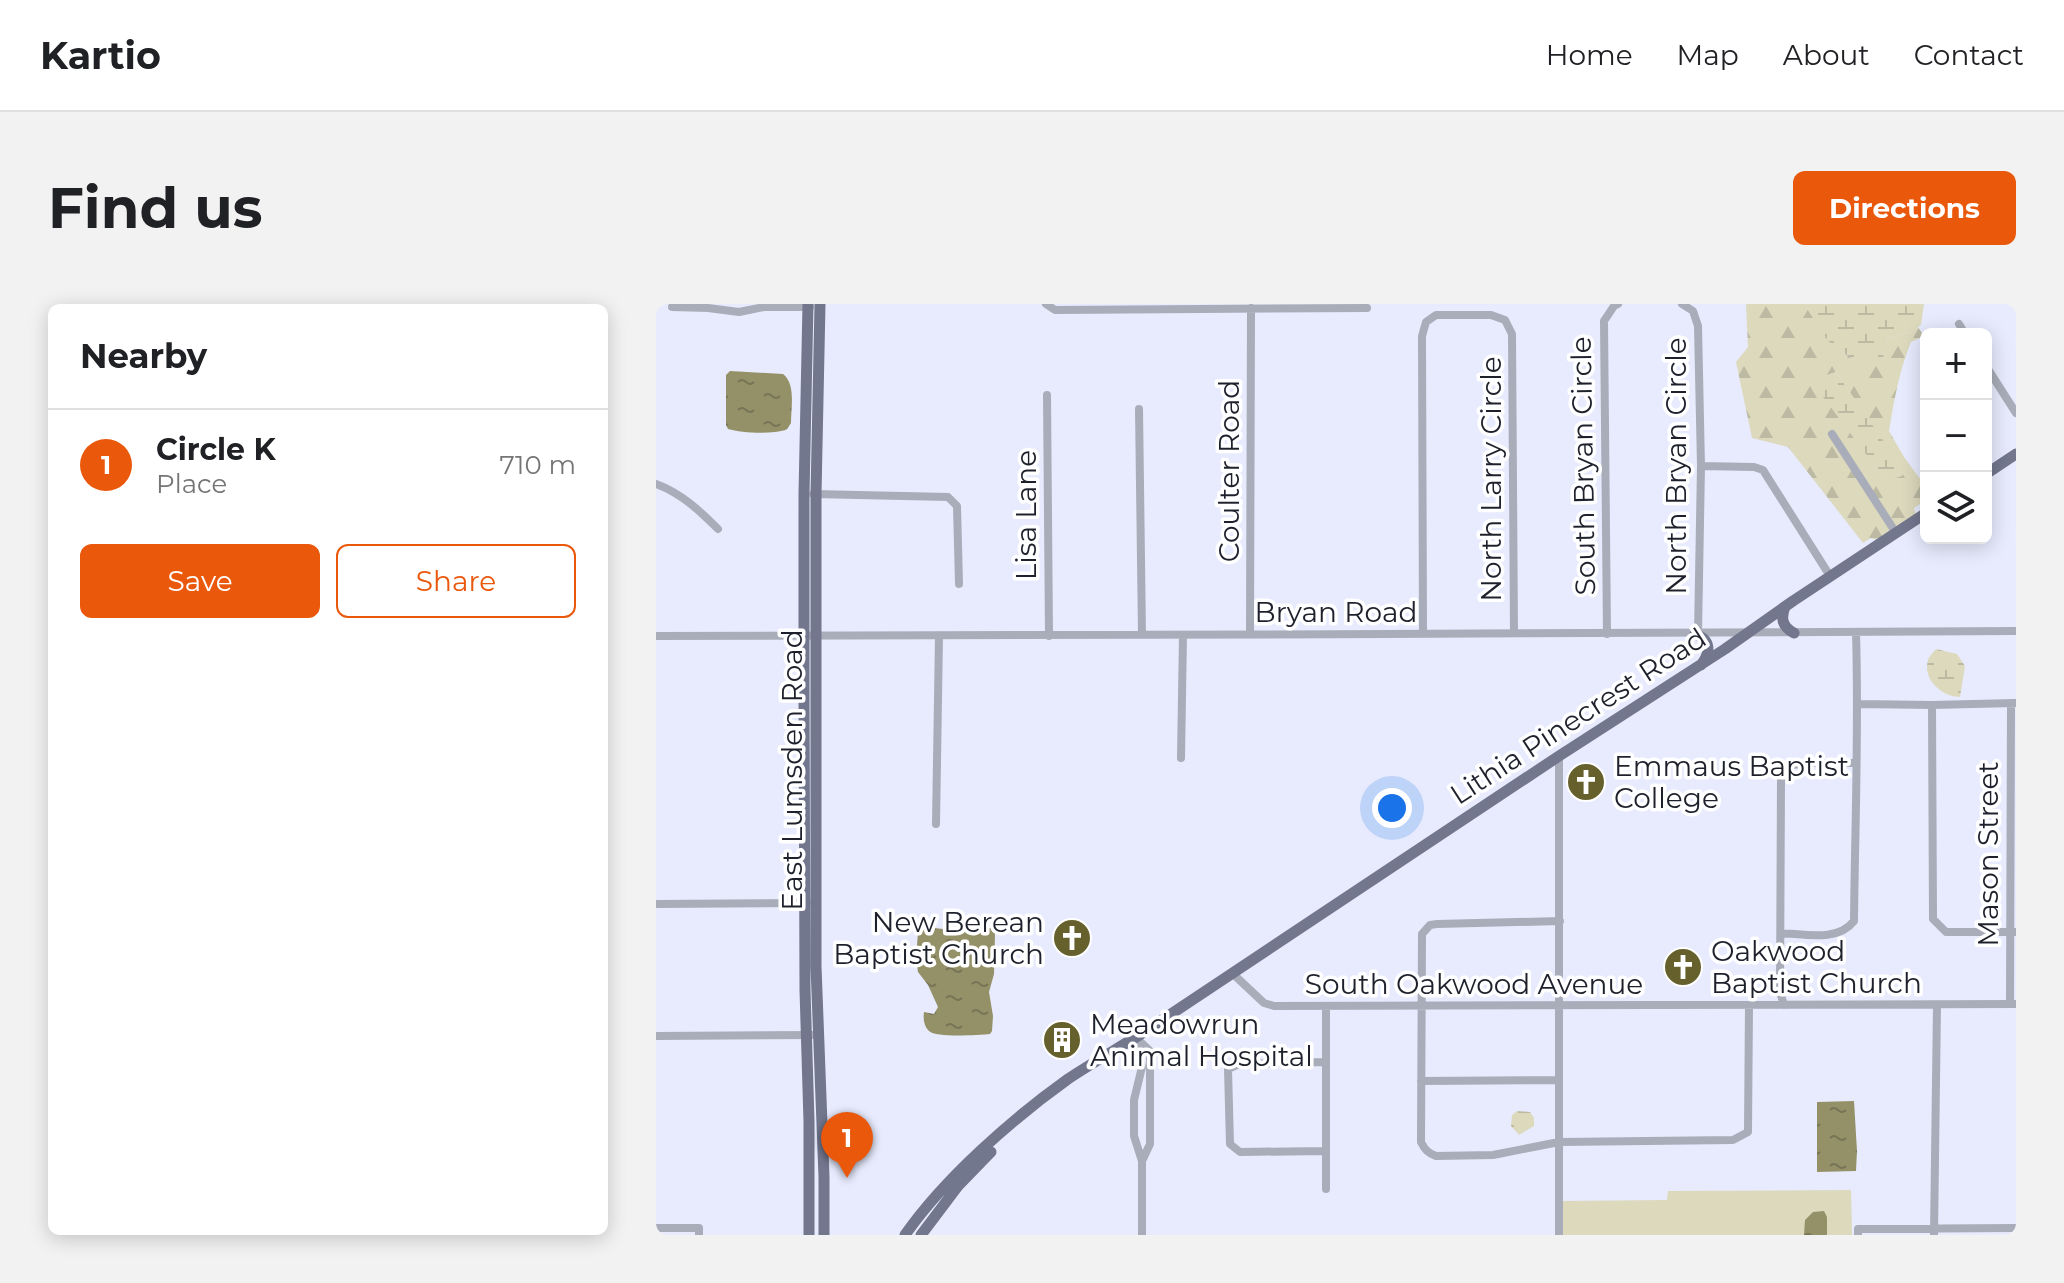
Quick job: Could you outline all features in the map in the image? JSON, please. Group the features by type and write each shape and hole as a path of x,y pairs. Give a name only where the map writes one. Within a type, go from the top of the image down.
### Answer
{"main road":[{"name":"East Lumsden Road","path":"814,305 810,494 810,903 805,990 812,1036 824,1184 824,1235"},
{"path":"1989,472 2016,454"},
{"name":"Lithia Pinecrest Road","path":"905,1235 963,1169 1066,1081 1701,665 1920,517"},
{"path":"1785,607 1783,621 1787,629 1794,633"},
{"path":"1697,634 1708,645 1707,657 1701,665"},
{"name":"East Lumsden Road","path":"809,1235 812,1036"},
{"name":"Lithia Pinecrest Road","path":"921,1235 958,1186 1016,1129 1116,1055 1135,1037"},
{"path":"1060,1094 1066,1088 1066,1081"},
{"path":"809,1121 817,1138 819,1183 824,1184"}],"street":[{"path":"1046,304 1055,310 1367,308"},
{"name":"South Bryan Circle","path":"1607,634 1604,321 1618,304"},
{"name":"North Bryan Circle","path":"1682,304 1693,311 1698,326 1701,466 1697,634"},
{"path":"672,307 739,312 764,307 814,305"},
{"name":"Coulter Road","path":"1250,634 1251,308"},
{"name":"North Larry Circle","path":"1423,633 1422,336 1426,322 1436,315 1491,315 1505,320 1512,334 1514,633"},
{"path":"1959,324 1961,328"},
{"path":"1992,375 2016,413"},
{"name":"Lisa Lane","path":"1047,395 1049,636"},
{"path":"1139,409 1142,635"},
{"path":"1832,434 1896,533"},
{"path":"1701,466 1754,467 1763,470 1830,576"},
{"path":"656,484 675,492 718,529"},
{"path":"810,494 948,497 957,506 959,584"},
{"name":"Bryan Road","path":"656,636 2016,631"},
{"path":"1781,933 1836,934 1848,929 1854,921 1858,704 1856,633"},
{"path":"1181,758 1183,635"},
{"path":"936,824 939,636"},
{"path":"1858,704 2013,703"},
{"name":"Mason Street","path":"2013,703 2013,1004"},
{"path":"1932,705 1933,919 1946,932 2013,932"},
{"path":"1559,756 1559,1235"},
{"path":"1784,1005 1780,992 1781,780 1788,766 1855,763"},
{"path":"656,904 810,903"},
{"path":"1560,921 1437,924 1430,925 1422,934 1421,1142 1430,1153 1436,1156 1493,1155 1559,1142 1733,1140 1748,1132 1749,1005"},
{"name":"South Oakwood Avenue","path":"1232,973 1264,1003 1274,1006 2013,1004"},
{"path":"1934,1232 1937,1005"},
{"path":"1326,1006 1326,1189"},
{"path":"656,1036 812,1036"},
{"path":"1135,1037 1142,1067 1134,1100 1134,1136 1142,1161 1142,1235"},
{"path":"1135,1037 1150,1053 1150,1144 1142,1161"},
{"path":"1325,1151 1240,1152 1230,1144 1228,1069 1239,1064 1326,1062"},
{"path":"1421,1081 1559,1080"},
{"path":"656,1228 699,1228 699,1235"},
{"path":"1858,1232 2016,1228"}],"green space":[{"path":"1746,304 1804,304 1829,341 1849,357 1881,364 1888,339 1918,327 1920,338 1911,342 1907,353 1889,431 1920,479 1920,504 1914,508 1916,516 1878,541 1871,538 1863,543 1788,447 1752,438 1736,362 1748,347","holes":["1836,372 1903,471 1886,481 1816,386 1815,380"]},
{"path":"1804,304 1924,304 1921,325 1911,332 1888,339 1881,365 1849,357 1828,341"},
{"path":"1836,372 1904,471 1902,476 1886,481 1815,386 1817,378"},
{"path":"1936,649 1957,654 1965,666 1960,697 1941,691 1928,674 1928,660"},
{"path":"1517,1111 1530,1112 1534,1118 1534,1126 1519,1135 1511,1126 1512,1115"},
{"path":"1851,1190 1852,1235 1563,1235 1563,1201 1667,1200 1668,1191"}],"water":[{"path":"730,371 783,374 787,378 792,396 791,423 787,429 762,433 728,429 726,375"},
{"path":"926,927 991,928 995,933 994,974 989,992 993,1016 990,1034 940,1035 926,1027 924,1012 934,1014 938,1007 918,972 916,959 918,932"},
{"path":"1854,1101 1856,1171 1817,1172 1817,1102"},
{"path":"1824,1211 1827,1235 1804,1235 1805,1220 1813,1212"}],"place":[{"name":"Emmaus Baptist College","path":"1586,782"},
{"name":"New Berean Baptist Church","path":"1072,938"},
{"name":"Oakwood Baptist Church","path":"1683,967"},
{"name":"Meadowrun Animal Hospital","path":"1062,1040"},
{"name":"Circle K","path":"847,1178"}]}
